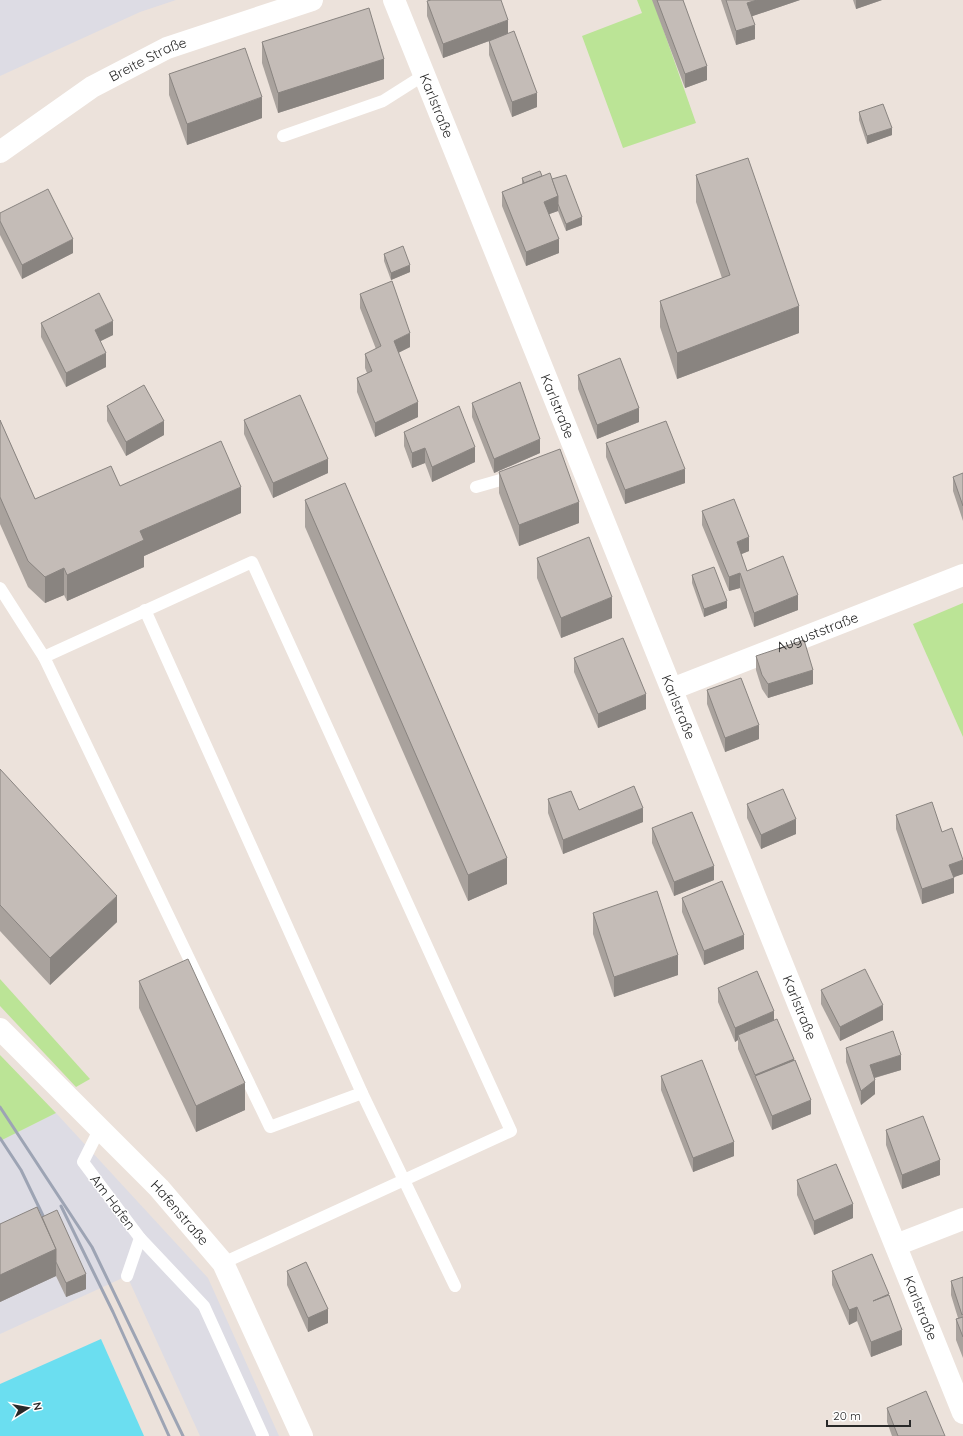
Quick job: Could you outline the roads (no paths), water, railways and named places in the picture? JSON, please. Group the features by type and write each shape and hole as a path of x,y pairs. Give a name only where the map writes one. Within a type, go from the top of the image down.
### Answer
{"street":[{"name":"Breite Straße","path":"0,152 92,87 167,48 312,0"},
{"name":"Karlstraße","path":"394,0 569,455 672,688 963,1413"},
{"name":"Auguststraße","path":"672,688 963,576"},
{"name":"Hafenstraße","path":"0,1029 99,1130 159,1188 223,1263 302,1436"},
{"path":"896,1245 963,1219"}],"lane":[{"path":"283,136 383,101 424,75"},
{"path":"476,488 527,472"},
{"path":"44,657 252,562 511,1131 223,1263"},
{"path":"0,588 44,657 270,1127 362,1093"},
{"path":"145,610 362,1093 455,1286"},
{"name":"Am Hafen","path":"99,1130 83,1162 140,1238 127,1276"},
{"path":"140,1238 204,1306 263,1436"}],"water":[{"path":"101,1339 144,1436 0,1436 0,1384"}],"railway":[{"path":"0,1107 92,1247 183,1436"},
{"path":"0,1138 21,1170 48,1226"},
{"path":"61,1206 113,1312 169,1436"}]}
